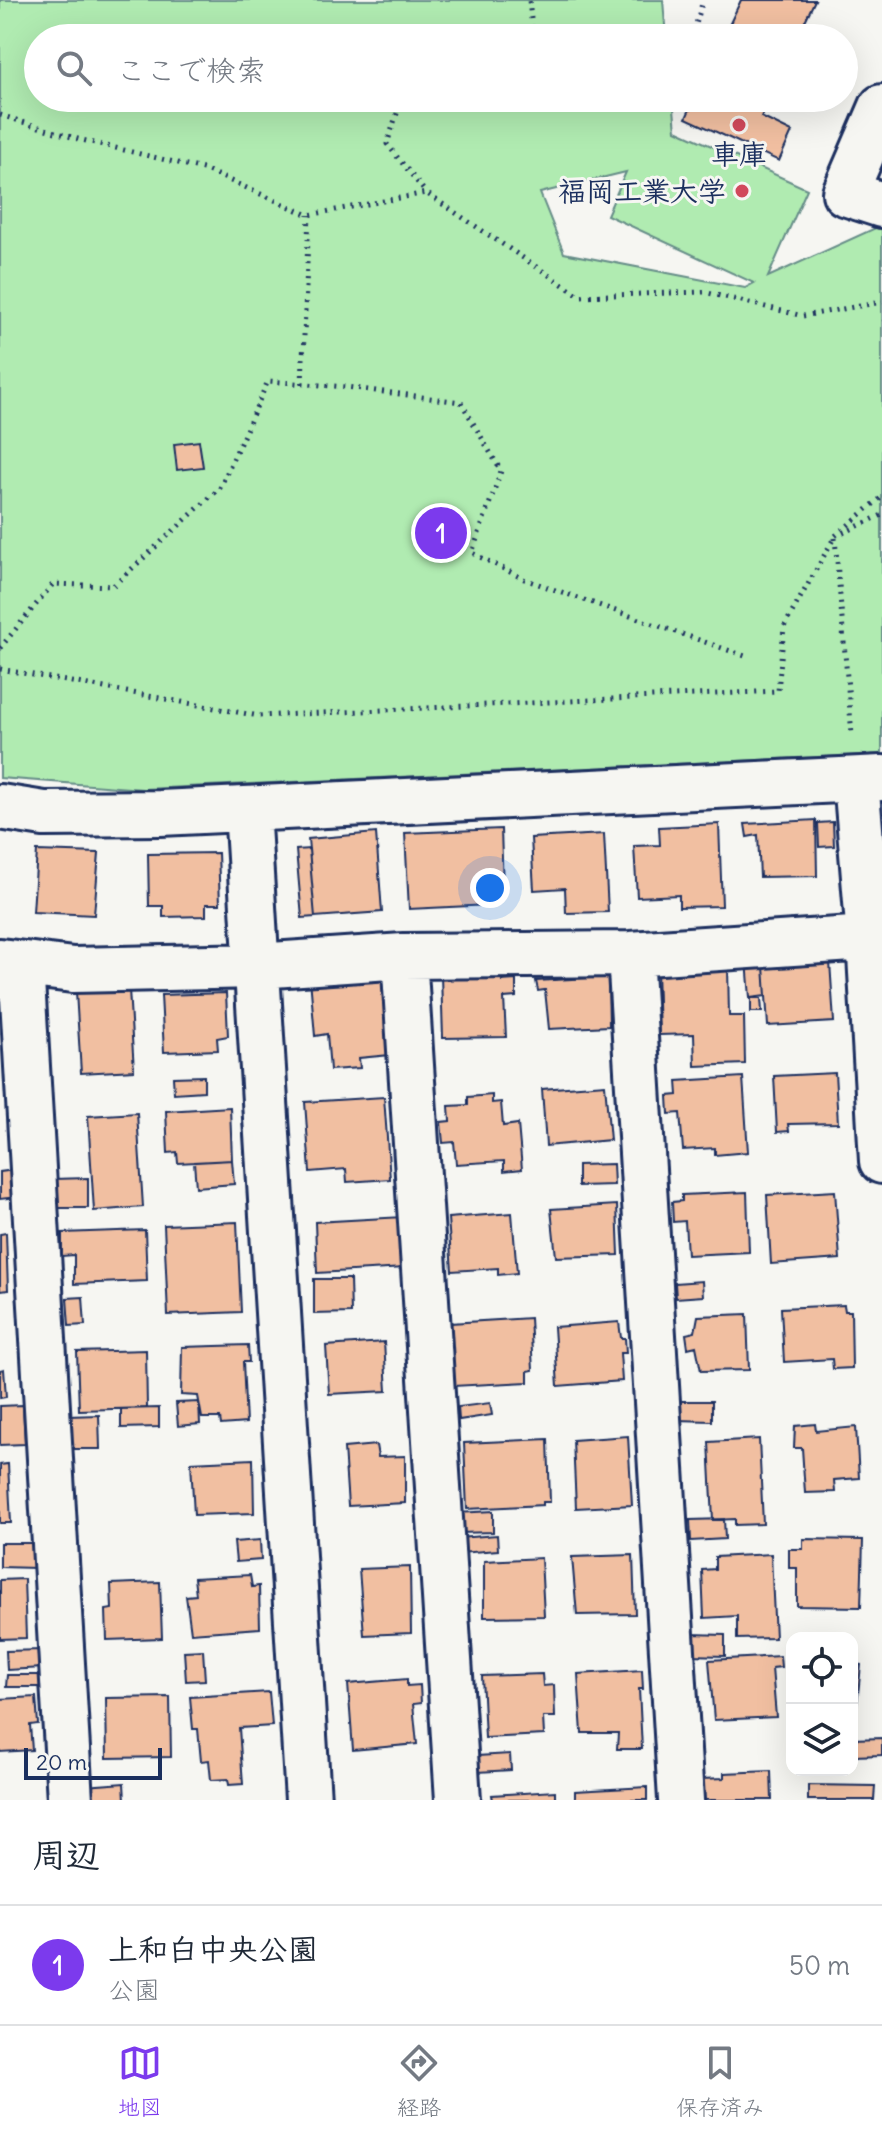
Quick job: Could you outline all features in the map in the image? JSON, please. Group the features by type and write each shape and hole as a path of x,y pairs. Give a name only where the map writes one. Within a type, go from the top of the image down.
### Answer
{"street":[{"path":"882,107 845,193 882,205"},
{"path":"0,807 44,814 160,813 869,779 882,1161"},
{"path":"247,809 308,1800"},
{"path":"70,1800 11,962 73,970 257,966 404,956 630,954 876,937"},
{"path":"630,954 681,1800"},
{"path":"404,956 458,1800"}],"path":[{"path":"529,0 532,24"},
{"path":"696,24 703,0"},
{"path":"397,112 387,144 426,193 580,296 704,292 803,316 882,302"},
{"path":"0,115 78,139 203,169 309,215 426,193"},
{"path":"302,384 309,215"},
{"path":"0,648 53,584 113,586 220,488 268,381 461,402 501,471 472,553 524,579 745,656"},
{"path":"0,669 259,716 778,691 784,627 835,536 882,497"},
{"path":"835,536 882,515"},
{"path":"835,536 869,779"}],"green space":[{"path":"0,0 663,0 665,24 24,24 24,112 674,112 676,130 807,189 768,277 882,225 882,754 143,789 0,778","holes":["626,172 607,215 754,283 745,288 564,253 540,193"]}],"building":[{"path":"741,0 815,0 804,24 730,24"},
{"name":"車庫","path":"689,112 763,112 761,117 792,132 779,161 686,118"},
{"path":"199,441 203,467 177,470 174,444"},
{"path":"816,820 817,876 760,877 758,835 747,837 745,824"},
{"path":"833,822 834,846 819,847 818,823"},
{"path":"719,824 722,906 679,907 679,895 637,897 634,846 660,845 659,827"},
{"path":"501,829 503,889 489,889 490,905 409,909 405,833"},
{"path":"376,833 382,912 315,917 308,839"},
{"path":"604,834 608,912 566,913 565,888 534,890 531,838"},
{"path":"309,849 315,917 302,918 296,850"},
{"path":"37,851 99,853 94,915 33,912"},
{"path":"218,853 220,904 206,904 206,916 163,917 163,906 149,906 148,854"},
{"path":"747,960 764,966 766,996 750,998"},
{"path":"830,962 834,1022 768,1026 764,966"},
{"path":"728,966 729,1016 744,1016 745,1064 695,1066 694,1034 659,1035 657,969"},
{"path":"309,967 382,973 390,1055 359,1058 360,1068 330,1070 327,1034 315,1036"},
{"path":"501,973 502,981 516,980 516,997 504,998 506,1037 443,1038 441,975"},
{"path":"608,977 609,1026 549,1029 545,990 538,991 536,981"},
{"path":"129,989 134,1070 81,1073 76,992"},
{"path":"226,993 228,1036 217,1038 218,1050 164,1052 161,995"},
{"path":"751,998 761,998 762,1012 751,1012"},
{"path":"835,1073 838,1123 788,1124 789,1131 777,1132 774,1076"},
{"path":"204,1076 204,1091 174,1093 173,1077"},
{"path":"743,1077 748,1152 715,1155 715,1148 683,1150 680,1113 669,1114 668,1096 678,1095 677,1081"},
{"path":"605,1084 610,1140 546,1146 542,1089"},
{"path":"492,1095 492,1103 501,1102 503,1126 518,1124 522,1169 504,1171 504,1161 456,1164 454,1142 443,1143 441,1122 450,1121 449,1106 468,1105 468,1097"},
{"path":"384,1097 390,1179 347,1182 346,1169 310,1172 305,1102"},
{"path":"230,1107 232,1160 178,1163 177,1152 168,1153 166,1111"},
{"path":"137,1113 143,1207 94,1211 88,1116"},
{"path":"232,1160 234,1184 196,1187 194,1162"},
{"path":"613,1164 614,1185 578,1186 578,1165"},
{"path":"15,1170 17,1197 0,1199 0,1172"},
{"path":"88,1178 88,1208 53,1208 53,1179"},
{"path":"835,1191 840,1259 771,1264 767,1195"},
{"path":"747,1192 749,1252 687,1255 685,1221 673,1222 672,1202 682,1201 682,1195"},
{"path":"617,1205 619,1255 556,1257 551,1209"},
{"path":"512,1213 517,1273 498,1275 498,1268 452,1271 448,1218"},
{"path":"403,1217 405,1268 317,1273 315,1222"},
{"path":"237,1222 241,1312 168,1315 164,1225"},
{"path":"145,1230 147,1281 74,1284 74,1255 62,1256 62,1233"},
{"path":"6,1233 8,1290 0,1291 0,1234"},
{"path":"314,1279 350,1279 351,1313 314,1314"},
{"path":"702,1281 703,1296 676,1298 675,1283"},
{"path":"83,1297 85,1325 69,1326 67,1298"},
{"path":"844,1305 845,1311 851,1311 852,1368 833,1369 832,1359 784,1362 781,1308"},
{"path":"747,1314 749,1370 701,1371 696,1346 688,1348 686,1334 695,1332 698,1316"},
{"path":"530,1318 533,1370 528,1371 528,1382 453,1386 450,1323"},
{"path":"619,1322 626,1353 620,1353 622,1381 558,1386 554,1327"},
{"path":"384,1342 387,1391 329,1394 326,1346"},
{"path":"248,1345 249,1362 243,1362 246,1423 221,1425 220,1418 202,1418 198,1396 181,1395 182,1347"},
{"path":"146,1350 147,1408 79,1410 77,1352"},
{"path":"4,1369 6,1397 0,1398 0,1370"},
{"path":"676,1401 712,1401 712,1421 676,1420"},
{"path":"199,1402 200,1424 178,1426 176,1403"},
{"path":"490,1403 492,1415 459,1420 458,1407"},
{"path":"23,1405 25,1444 0,1445 0,1406"},
{"path":"159,1408 159,1427 121,1428 121,1409"},
{"path":"99,1415 100,1449 68,1449 67,1416"},
{"path":"815,1424 816,1431 856,1427 859,1478 834,1480 835,1492 805,1493 802,1448 794,1448 795,1426"},
{"path":"628,1436 632,1505 576,1508 573,1440"},
{"path":"548,1439 550,1502 543,1502 543,1505 467,1509 464,1443"},
{"path":"759,1439 763,1524 735,1525 735,1519 713,1520 709,1442"},
{"path":"376,1445 378,1457 405,1456 405,1503 348,1506 344,1448"},
{"path":"253,1459 254,1513 194,1515 191,1462"},
{"path":"8,1464 11,1523 0,1523 0,1465"},
{"path":"493,1511 493,1532 458,1533 457,1513"},
{"path":"724,1519 725,1539 691,1541 690,1520"},
{"path":"497,1535 498,1550 459,1553 458,1538"},
{"path":"803,1539 863,1540 861,1607 797,1606 797,1568 789,1568 789,1549 803,1549"},
{"path":"260,1540 261,1560 236,1562 234,1542"},
{"path":"0,1543 36,1543 36,1568 0,1567"},
{"path":"771,1554 775,1638 737,1639 737,1616 704,1618 702,1570 715,1569 715,1557"},
{"path":"633,1555 635,1614 577,1615 572,1557"},
{"path":"541,1558 544,1616 484,1617 484,1561"},
{"path":"410,1567 411,1633 364,1635 359,1569"},
{"path":"250,1575 252,1587 259,1586 260,1628 191,1633 186,1596 196,1595 194,1578"},
{"path":"24,1579 26,1638 0,1639 0,1580"},
{"path":"160,1582 162,1638 107,1640 106,1610 112,1609 111,1584"},
{"path":"691,1634 725,1635 725,1656 690,1655"},
{"path":"42,1650 43,1668 7,1670 6,1651"},
{"path":"203,1650 205,1680 186,1681 184,1651"},
{"path":"780,1656 781,1667 772,1668 776,1717 714,1720 709,1660"},
{"path":"858,1665 861,1665 858,1695"},
{"path":"642,1670 643,1689 639,1689 642,1749 617,1749 618,1733 582,1733 578,1674"},
{"path":"542,1674 543,1686 554,1685 555,1717 543,1717 544,1735 485,1738 482,1676"},
{"path":"7,1675 46,1675 46,1687 6,1687"},
{"path":"407,1679 407,1686 420,1685 421,1703 413,1704 417,1744 353,1750 348,1684"},
{"path":"269,1692 272,1726 239,1728 243,1784 229,1785 228,1779 211,1780 209,1760 201,1761 198,1729 193,1729 190,1697"},
{"path":"36,1697 38,1724 30,1725 32,1750 0,1752 0,1699"},
{"path":"170,1697 171,1757 107,1758 106,1698"},
{"path":"882,1738 882,1755 858,1756 858,1739"},
{"path":"510,1754 511,1770 478,1772 477,1756"},
{"path":"771,1771 772,1800 703,1800 701,1779 724,1778 724,1773"},
{"path":"124,1783 125,1800 86,1800 85,1786"},
{"path":"808,1785 875,1786 874,1800 808,1800"},
{"path":"647,1787 647,1800 575,1800 575,1791"},
{"path":"555,1791 555,1800 493,1800 492,1795"}],"place":[{"name":"車庫","path":"739,125"},
{"name":"福岡工業大学","path":"742,191"},
{"name":"上和白中央公園","path":"441,533"}]}
